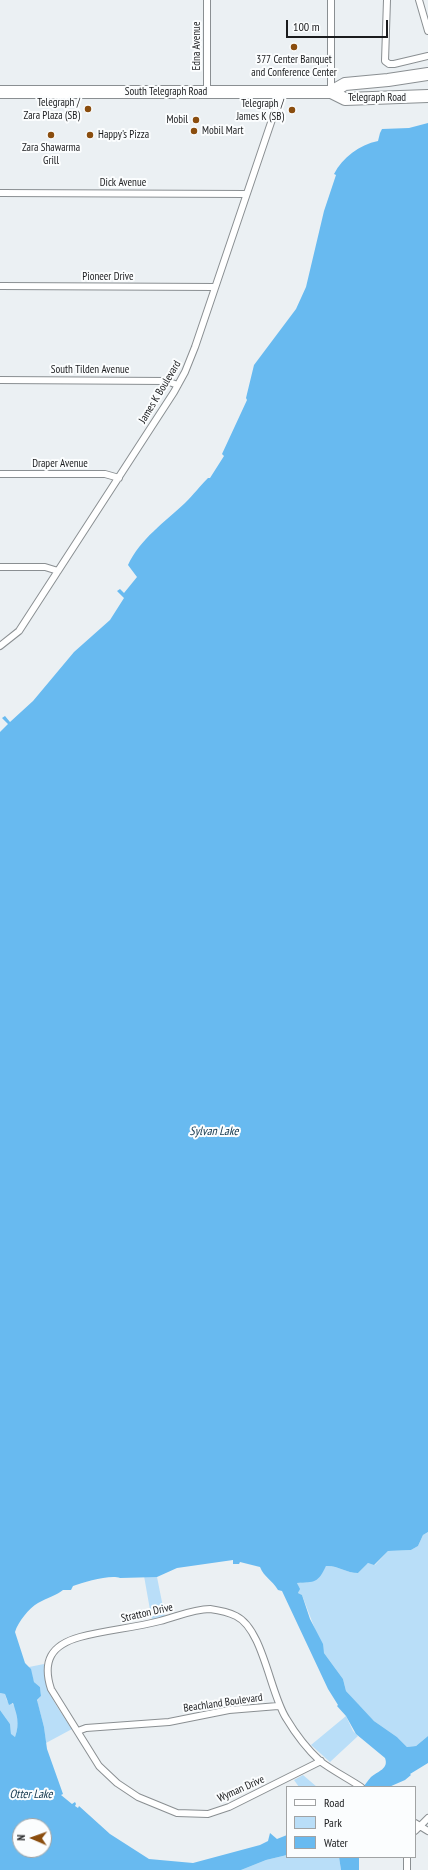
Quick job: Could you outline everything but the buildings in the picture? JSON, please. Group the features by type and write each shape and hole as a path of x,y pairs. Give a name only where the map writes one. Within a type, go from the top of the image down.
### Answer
{"highway":[{"name":"Telegraph Road","path":"331,92 345,84 428,74"},
{"name":"South Telegraph Road","path":"0,92 331,92"},
{"name":"Telegraph Road","path":"331,92 345,99 428,96"}],"street":[{"name":"Edna Avenue","path":"207,0 207,92"},
{"path":"331,0 331,92"},
{"path":"387,0 385,61 389,64 394,64 428,56"},
{"path":"419,0 428,31"},
{"name":"James K Boulevard","path":"0,646 19,631 178,385 191,360 281,92"},
{"name":"Dick Avenue","path":"0,193 246,194"},
{"name":"Pioneer Drive","path":"0,286 215,287"},
{"name":"South Tilden Avenue","path":"0,380 166,381 178,385"},
{"name":"Draper Avenue","path":"0,474 105,474 118,478"},
{"path":"0,567 45,567 58,571"},
{"name":"Stratton Drive","path":"78,1731 57,1701 47,1677 49,1658 59,1647 68,1641 94,1633 138,1626 211,1609 236,1616 246,1623 263,1657 278,1706"},
{"name":"Beachland Boulevard","path":"78,1731 86,1728 169,1722 229,1710 278,1706 304,1742 321,1761 360,1786"},
{"name":"Wyman Drive","path":"78,1731 99,1766 117,1783 152,1804 177,1813 208,1814 229,1807 321,1761"},
{"path":"416,1827 428,1818"},
{"path":"416,1827 428,1831"},
{"path":"407,1858 407,1870"}],"green space":[{"path":"428,1532 428,1736 416,1746 407,1747 397,1737 374,1721 346,1691 343,1679 324,1653 302,1595 298,1593 297,1583 311,1581 318,1577 326,1566 358,1573 368,1563 375,1565 388,1551 411,1550 418,1546 423,1535"},
{"path":"144,1576 157,1577 165,1617 152,1621"},
{"path":"44,1664 46,1682 52,1698 72,1729 46,1743 44,1727 37,1701 41,1696 40,1687 34,1682 29,1667"},
{"path":"0,1693 5,1694 7,1701 12,1703 17,1711 18,1727 15,1737 11,1735 10,1724 0,1710"},
{"path":"346,1716 353,1731 358,1736 330,1762 311,1745"},
{"path":"303,1775 316,1786 298,1786 294,1780"},
{"path":"286,1855 286,1858 339,1858 341,1870 241,1870 266,1860"}],"water":[{"name":"Sylvan Lake","path":"428,123 428,1532 423,1535 418,1546 411,1550 388,1551 374,1565 368,1563 358,1573 326,1566 318,1579 312,1582 297,1583 300,1589 298,1593 302,1595 310,1619 323,1644 324,1653 343,1679 346,1691 374,1721 397,1737 407,1747 416,1746 428,1736 428,1763 410,1774 411,1775 405,1780 391,1786 364,1786 371,1777 384,1767 386,1762 385,1758 356,1734 346,1716 337,1706 338,1705 328,1689 282,1591 278,1590 260,1567 240,1562 239,1564 233,1564 233,1560 177,1568 157,1577 110,1577 90,1581 73,1586 71,1590 63,1590 35,1605 21,1620 15,1632 25,1663 31,1669 34,1682 40,1687 41,1696 37,1700 44,1727 47,1749 63,1794 61,1795 72,1804 75,1802 75,1806 78,1808 79,1806 110,1834 149,1859 193,1863 260,1845 268,1841 270,1833 277,1839 286,1835 286,1855 266,1860 241,1870 0,1870 0,1710 10,1724 11,1734 15,1737 18,1723 13,1703 9,1705 5,1694 0,1693 0,732 8,724 2,718 5,716 10,722 33,701 74,652 110,620 124,598 117,591 120,589 124,593 137,577 128,565 139,547 185,503 208,478 210,478 224,456 222,454 247,400 246,398 254,365 296,309 306,287 324,211 336,175 334,174 342,162 352,153 364,145 378,141 382,129 409,128"},
{"path":"339,1858 359,1858 359,1870 341,1870"}],"place":[{"name":"377 Center Banquet and Conference Center","path":"294,47"},
{"name":"Telegraph / Zara Plaza (SB)","path":"88,109"},
{"name":"Telegraph / James K (SB)","path":"292,110"},
{"name":"Mobil","path":"196,120"},
{"name":"Mobil Mart","path":"194,131"},
{"name":"Zara Shawarma Grill","path":"51,135"},
{"name":"Happy's Pizza","path":"90,135"}],"water label":[{"name":"Otter Lake","path":"31,1795"}]}
